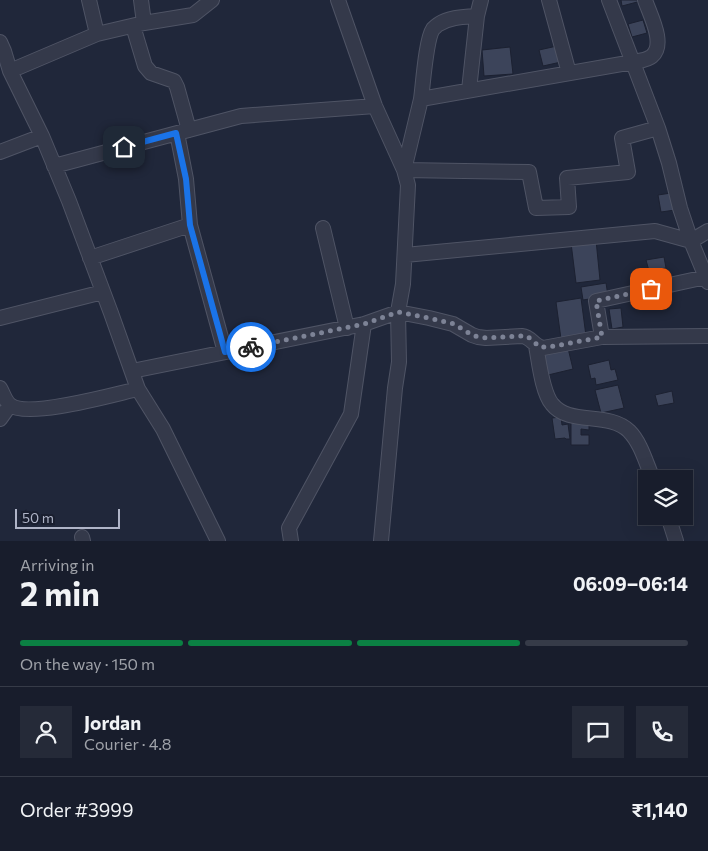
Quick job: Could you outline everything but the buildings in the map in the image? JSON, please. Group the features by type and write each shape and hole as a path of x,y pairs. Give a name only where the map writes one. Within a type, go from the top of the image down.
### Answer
{"street":[{"path":"89,0 97,34"},
{"path":"141,0 139,24 145,66 151,73 174,82 177,87 183,132 190,225 225,352"},
{"path":"10,71 97,34 139,24 193,15 212,0"},
{"path":"338,0 375,106 404,170 408,186 403,284 398,312 399,362 381,541"},
{"path":"469,90 477,16 481,0"},
{"path":"549,0 569,73"},
{"path":"602,337 596,301 707,279 680,208 658,128 609,0"},
{"path":"421,99 651,58 656,52 658,36 645,0"},
{"path":"404,170 421,99 429,40 433,29 438,24 456,18 477,16"},
{"path":"1,48 10,71 42,136 103,292 138,389 163,429 218,541"},
{"path":"54,166 241,116 375,106"},
{"path":"404,170 528,172 536,208 569,207 567,178 628,172 622,138 658,128"},
{"path":"0,152 42,136"},
{"path":"90,258 190,225"},
{"path":"322,228 346,328"},
{"path":"405,255 655,231 691,241 708,231"},
{"path":"0,318 103,292"},
{"path":"132,372 364,324 398,312 454,324 478,337 527,336 536,346 548,399 552,405 568,415 596,418 614,422 624,427 637,441 649,470"},
{"path":"291,541 289,528 351,414 364,324"},
{"path":"536,346 549,347 602,337 708,336"},
{"path":"0,388 10,405 17,408 37,409 58,407 138,389"},
{"path":"0,419 10,405"},
{"path":"671,525 676,541"}],"way so far":[{"path":"251,347 364,324 398,312 454,324 478,337 527,336 536,346 543,348 602,337 596,301 651,289"}],"route":[{"path":"124,147 176,133 186,179 190,225 225,352 251,347"}]}
